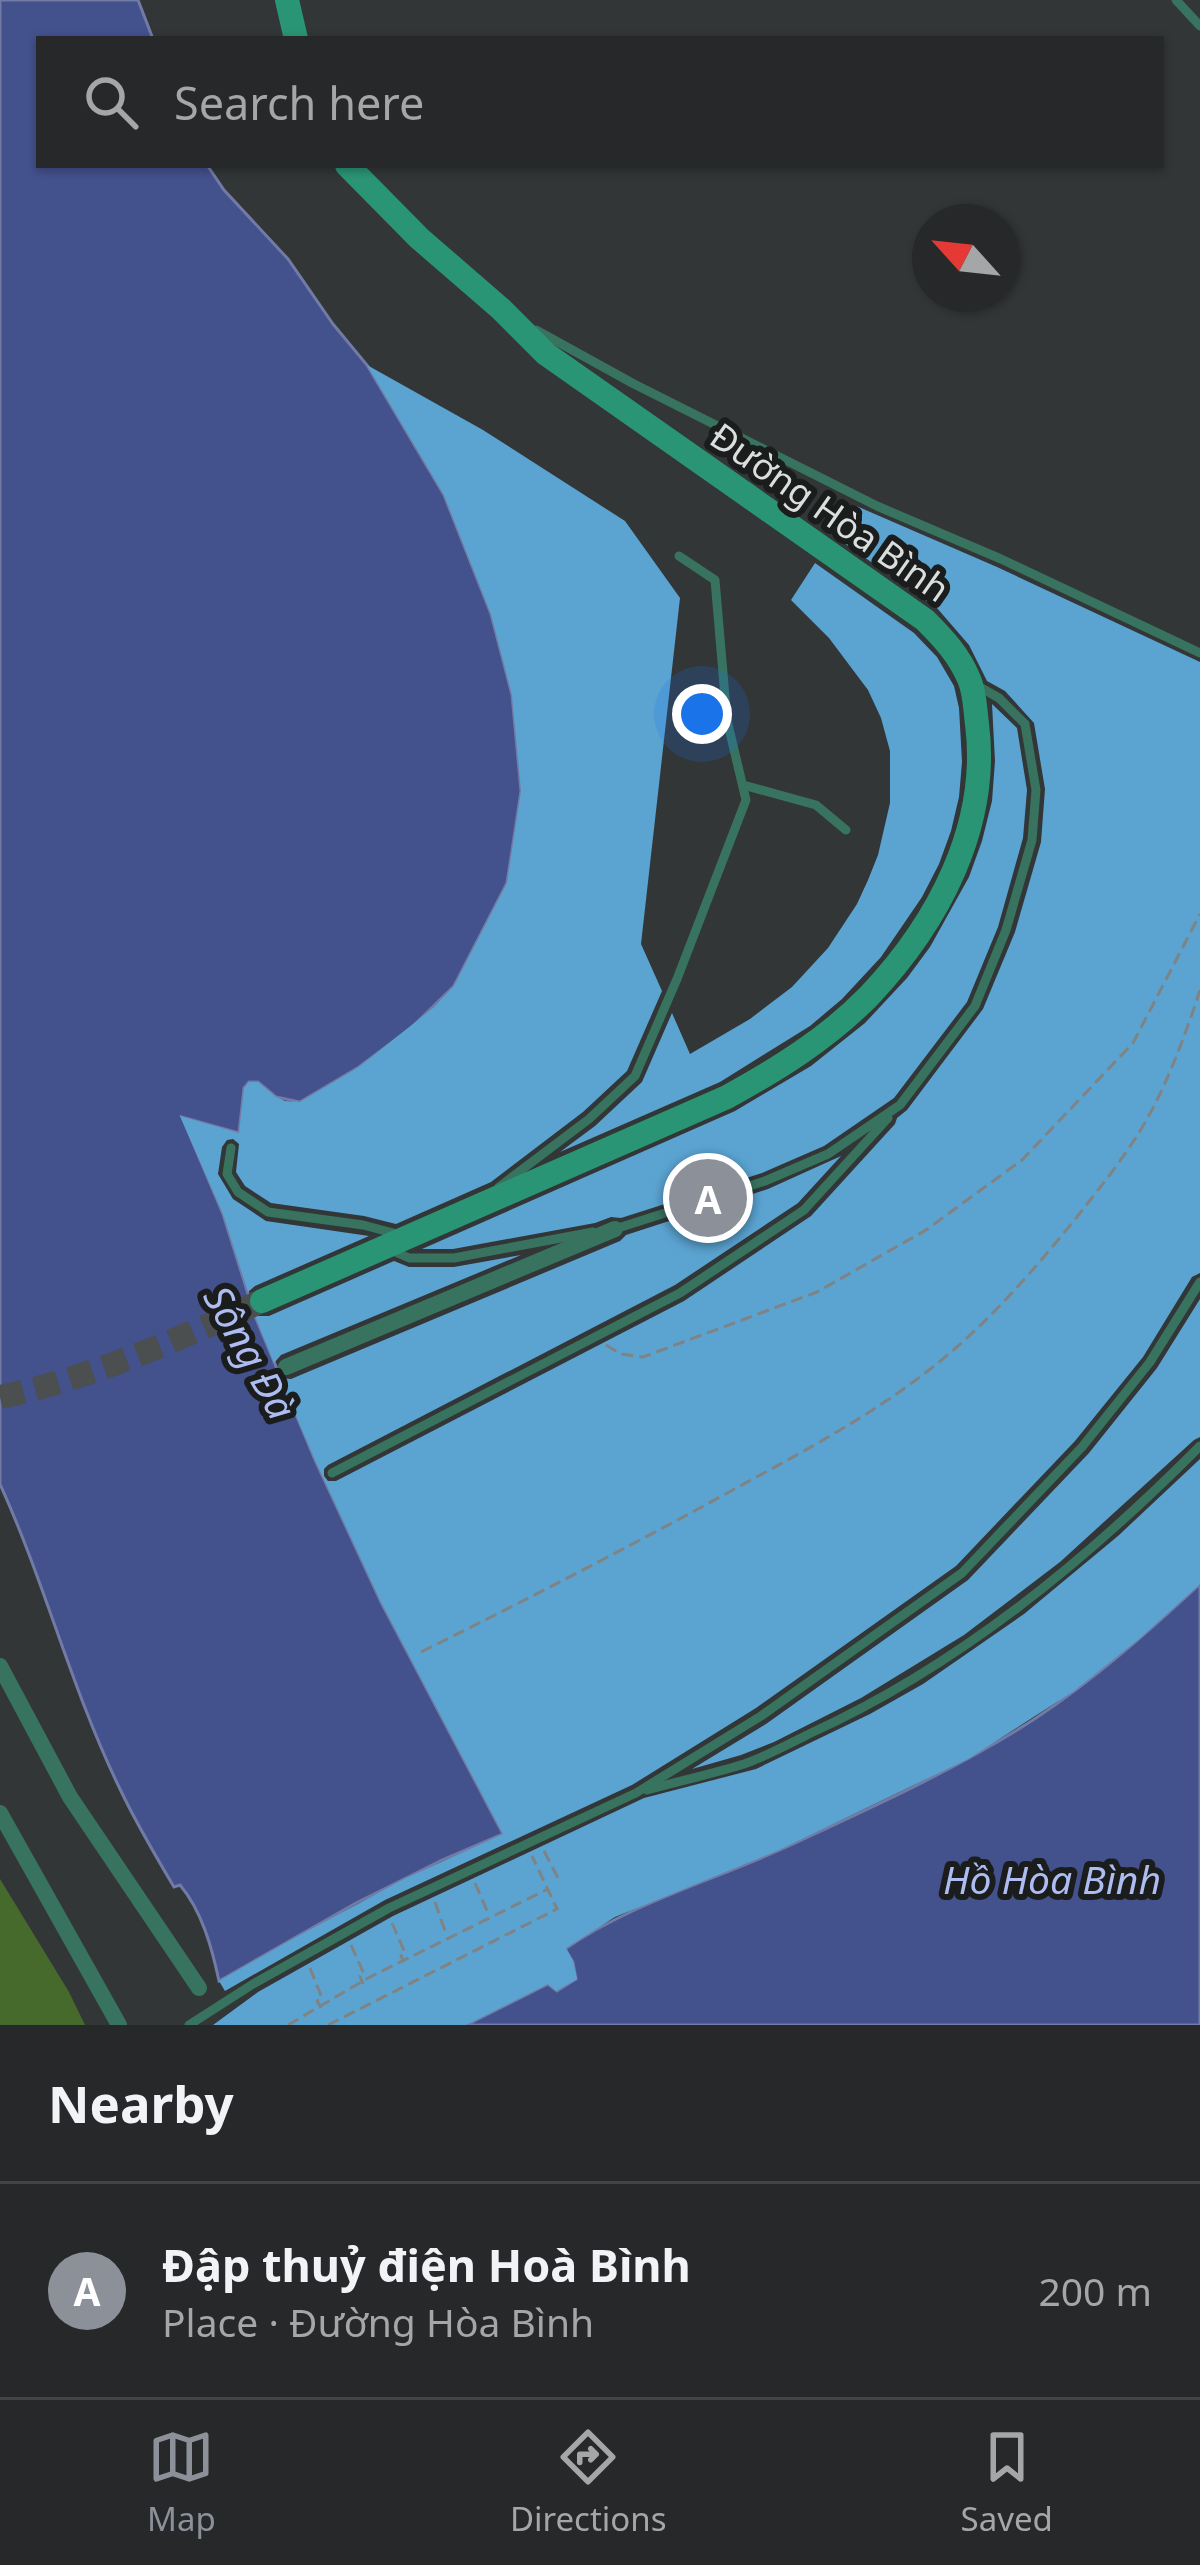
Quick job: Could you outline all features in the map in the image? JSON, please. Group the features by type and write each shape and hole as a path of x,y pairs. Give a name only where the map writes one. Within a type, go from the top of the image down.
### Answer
{"main road":[{"path":"287,0 295,36"},
{"name":"Đường Hòa Bình","path":"262,1301 728,1097 783,1066 866,998 902,958 943,894 972,823 980,754 971,683 951,647 925,620 546,354 418,238 350,168"}],"street":[{"path":"286,1367 615,1228"},
{"path":"0,1666 70,1798 199,1988"},
{"path":"0,1813 119,2025"}],"lane":[{"path":"1176,0 1200,26"},
{"path":"501,309 570,350 878,506 1200,653"},
{"path":"472,1209 589,1119 635,1076 746,800 727,720 715,580 679,556"},
{"path":"332,1473 680,1293 804,1210 900,1106 975,1006 1006,930 1033,840 1036,790 1025,724 999,698 971,683"},
{"path":"743,785 816,806 846,830"},
{"path":"231,1148 227,1174 238,1192 268,1212 363,1225 396,1242 409,1258 454,1258 615,1228 765,1181 828,1154 900,1106"},
{"path":"189,2025 386,1910 636,1793 761,1716 962,1573 1082,1447 1150,1362 1200,1282"},
{"path":"636,1793 747,1763 857,1712 962,1647 1067,1570 1200,1446"}],"path":[{"path":"594,1338 621,1354 643,1358 817,1292 926,1230 1022,1160 1132,1043 1200,914"},
{"path":"421,1652 590,1568 845,1428 928,1371 1038,1266 1107,1180 1152,1110 1200,990"},
{"path":"532,1841 558,1878"},
{"path":"328,2025 557,1910 532,1841"},
{"path":"469,1871 488,1913"},
{"path":"430,1889 446,1934"},
{"path":"289,2025 368,1978 548,1889"},
{"path":"386,1910 405,1954 401,1956 404,1963"},
{"path":"346,1933 364,1974 362,1984"},
{"path":"305,1955 322,1998 317,2001 321,2008"}],"green space":[{"path":"0,1879 69,1992 85,2025 0,2025"}],"water":[{"name":"Sông Đà","path":"0,0 138,0 152,36 36,36 36,168 209,168 288,259 367,365 444,495 491,614 512,695 521,791 507,883 454,986 411,1028 359,1067 300,1102 276,1097 258,1082 249,1082 244,1088 239,1133 182,1117 223,1214 255,1316 315,1460 381,1602 503,1834 356,1903 219,1981 194,1906 180,1885 174,1887 103,1752 0,1484"},
{"name":"Hồ Hòa Bình","path":"1200,1584 1200,2025 466,2025 548,1984 557,1991 576,1979 565,1949 617,1919 847,1819 1006,1737 1100,1671"}],"building":[{"path":"367,365 483,430 625,521 680,598 641,944 662,991 627,1071 583,1112 491,1182 396,1224 271,1203 245,1186 236,1172 239,1144 227,1140 218,1174 233,1199 266,1221 369,1236 248,1292 223,1214 180,1116 239,1133 244,1088 249,1082 258,1082 285,1101 300,1102 359,1067 433,1008 454,986 507,883 521,791 512,695 491,614 444,495"},
{"path":"854,505 1200,662 1200,1273 1192,1277 1143,1357 1075,1441 956,1566 756,1708 632,1785 385,1900 225,1991 219,1981 289,1941 404,1879 503,1834 381,1602 315,1460 280,1378 291,1379 626,1235 768,1189 841,1156 798,1203 675,1285 328,1465 324,1476 336,1481 684,1301 811,1216 907,1110 983,1009 1015,932 1041,842 1045,789 1034,723 1005,691 987,681 969,645 937,608 834,536"},
{"path":"815,563 914,633 937,657 954,686 962,762 959,797 939,864 881,957 810,1026 720,1082 560,1152 642,1082 672,1013 690,1054 750,1019 792,987 828,948 868,880 890,803 890,751 868,690 829,638 791,600"},
{"path":"992,704 1017,728 1027,790 1023,838 998,927 967,1002 894,1098 824,1146 762,1173 621,1218 453,1249 422,1249 735,1111 811,1066 865,1023 930,947 969,877 992,801"},
{"path":"521,1255 281,1355 274,1363 255,1316 269,1316 394,1261 409,1267 454,1267"},
{"path":"1200,1299 1200,1437 1060,1562 964,1635 861,1698 774,1742 692,1769 766,1724 968,1580 1089,1453 1157,1368"},
{"path":"1200,1459 1200,1584 1074,1691 968,1759 779,1850 615,1917 566,1948 577,1979 556,1991 548,1984 466,2025 213,2025 258,1992 393,1916 644,1798 756,1769 923,1684 1024,1614"}],"tunnel":[{"path":"0,1397 101,1369 262,1301"}],"place":[{"name":"Đập thuỷ điện Hoà Bình","path":"708,1198"}]}
